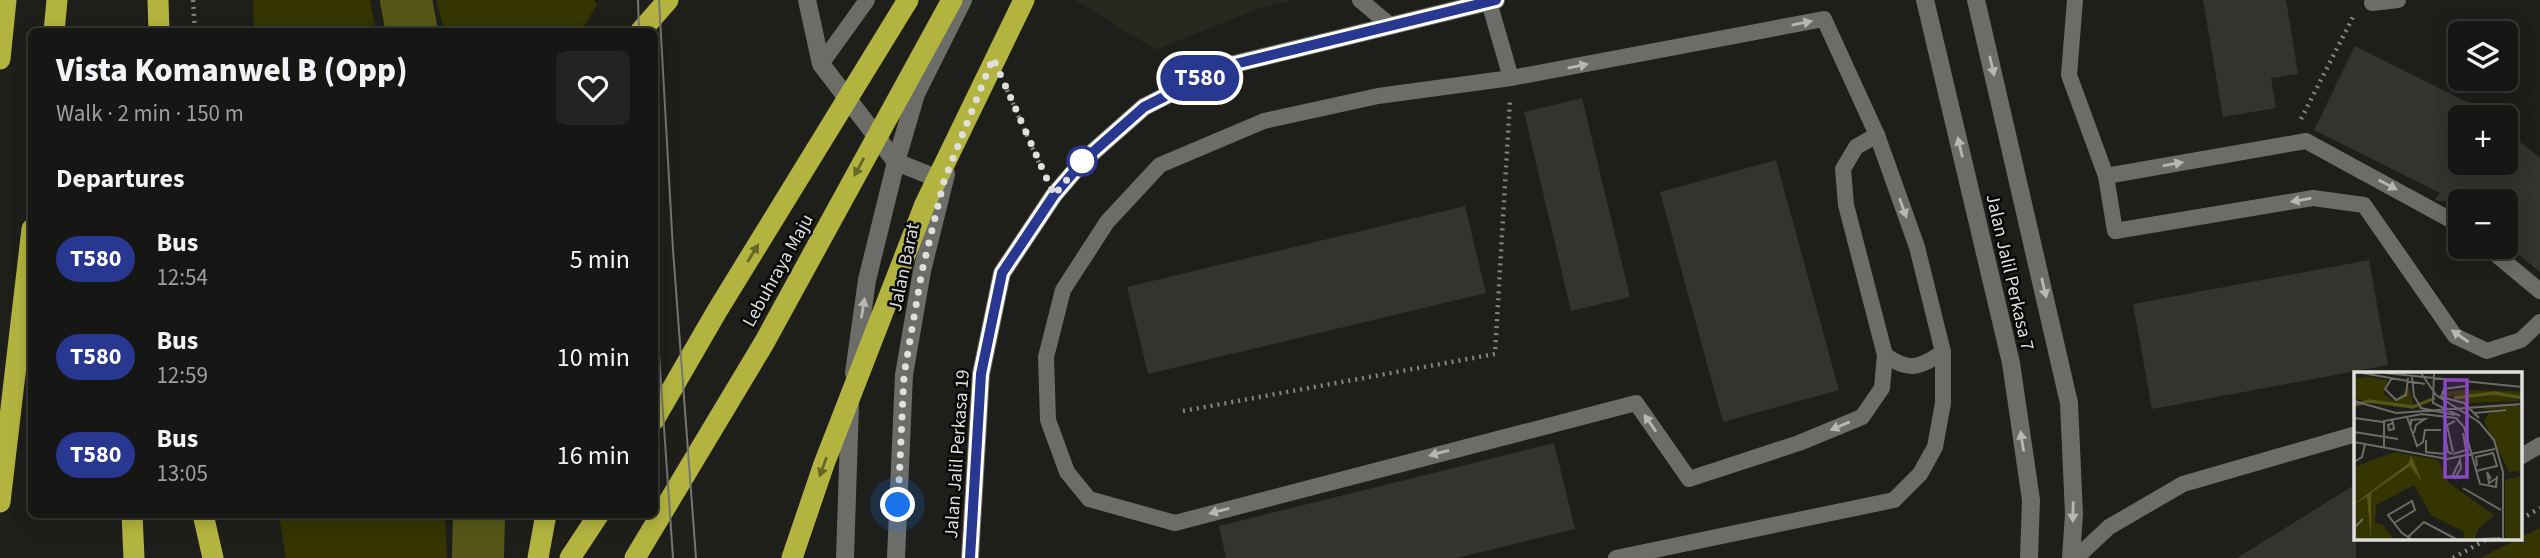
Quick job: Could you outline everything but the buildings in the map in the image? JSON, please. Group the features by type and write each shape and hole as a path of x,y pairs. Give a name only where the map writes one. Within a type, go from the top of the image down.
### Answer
{"highway":[{"path":"0,58 6,0"},
{"path":"54,28 57,0"},
{"path":"158,0 159,28"},
{"path":"644,28 668,0"},
{"name":"Lebuhraya Maju","path":"658,413 908,0"},
{"name":"Lebuhraya Maju","path":"635,558 764,343 952,0"},
{"path":"792,558 824,464 925,204 1021,0"},
{"path":"0,502 28,263"},
{"path":"132,518 134,558"},
{"path":"203,518 213,558"},
{"path":"538,558 546,518"},
{"path":"570,558 596,518"}],"street":[{"path":"807,0 821,64 896,162 944,181"},
{"name":"Jalan Barat","path":"845,558 850,404 867,281 896,162 916,94 963,0"},
{"name":"Jalan Barat","path":"896,558 904,375 922,271 944,181 993,58 1021,0"},
{"name":"Jalan Jalil Perkasa 7","path":"1976,0 2069,403 2074,513 2073,558"},
{"name":"Jalan Jalil Perkasa 19","path":"970,558 981,374 1002,273 1054,195 1084,160 1144,107 1223,67 1493,1"},
{"name":"Jalan Jalil Perkasa 7","path":"1923,2 2011,363 2031,500 2029,558"}],"lane":[{"path":"821,64 867,0"},
{"path":"1360,0 1391,26"},
{"path":"2075,0 2068,75 2106,176 2115,231 2313,198 2364,205 2455,335 2487,351 2521,340 2540,322"},
{"path":"2365,4 2398,0"},
{"path":"1493,1 1511,78"},
{"path":"1616,558 1894,500 1920,474 1935,447 1943,403 1943,352 1917,247 1877,135 1824,19 1511,78 1378,96 1264,121 1160,165 1107,222 1063,290 1046,357 1048,420 1067,472 1090,499 1175,523 1636,403 1689,479 1799,443 1862,417 1882,388 1885,355 1846,205 1843,169 1856,147 1877,135"},
{"path":"2106,176 2306,141 2448,218"},
{"path":"2501,259 2540,291"},
{"path":"1885,355 1898,364 1913,367 1929,362 1943,352"},
{"path":"2073,558 2109,527 2183,484 2354,435"},
{"path":"2522,456 2540,445"}],"path":[{"path":"193,0 195,28"},
{"path":"2287,145 2365,4"},
{"path":"993,58 1054,195"},
{"path":"1183,411 1495,354 1511,78"},
{"path":"2522,518 2540,508"},
{"path":"2453,558 2485,540"}],"shaded area":[{"path":"253,0 370,0 375,28 254,28"},
{"path":"436,0 594,0 597,5 583,28 444,28"},
{"path":"1075,0 1295,0 1260,8 1156,50"},
{"path":"279,518 445,518 447,558 286,558"},
{"path":"2540,528 2540,558 2480,558 2516,540 2522,540 2522,537"}],"waterway":[{"path":"406,0 411,28"},
{"path":"478,558 479,518"}],"tram line":[{"path":"638,0 639,28"},
{"path":"659,0 673,250 696,558"},
{"path":"658,340 673,558"}],"bus line":[{"name":"T580","path":"970,558 981,374 1002,273 1054,195 1084,160 1144,107 1223,67 1496,0"}],"route":[{"path":"898,505 904,375 922,271 944,181 993,58 1054,195 1084,160 1082,161"}]}
